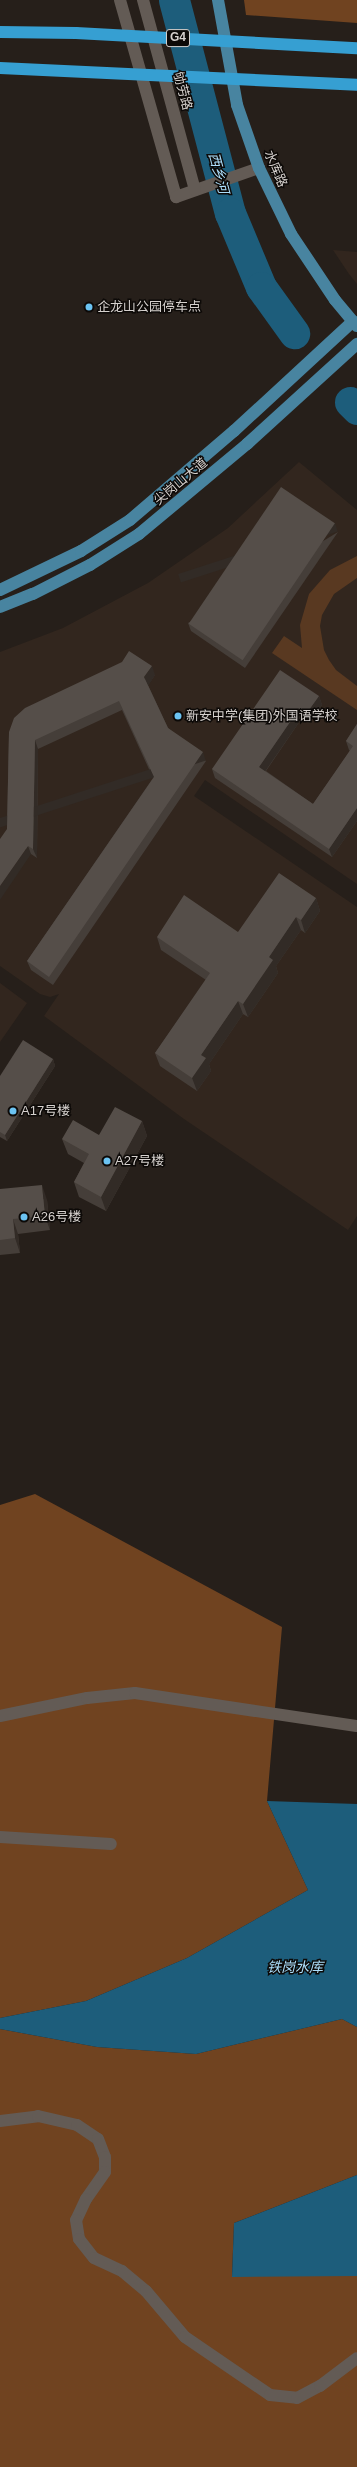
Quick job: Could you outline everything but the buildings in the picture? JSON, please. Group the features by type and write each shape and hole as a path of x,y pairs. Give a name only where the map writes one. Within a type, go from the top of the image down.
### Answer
{"highway":[{"name":"G4","path":"0,32 76,33 279,42 357,48"},
{"path":"0,68 81,70 357,85"}],"main road":[{"name":"水库路","path":"218,0 237,105 259,168 291,234 355,324"},
{"name":"尖岗山大道","path":"0,590 81,551 130,520 355,324"},
{"name":"尖岗山大道","path":"0,607 33,594 90,565 139,534 247,444 357,344"}],"street":[{"path":"120,0 176,197 259,168"},
{"name":"劬劳路","path":"143,0 195,190"},
{"path":"0,1716 88,1698 135,1693 357,1726"},
{"path":"0,1837 111,1844"},
{"path":"0,2121 38,2116 77,2125 98,2139 105,2157 105,2172 86,2199 76,2220 79,2239 94,2258 122,2271 146,2291 185,2337 270,2395 297,2398 320,2386 357,2358"}],"shaded area":[{"path":"244,0 357,0 357,23 246,15"},
{"path":"333,250 357,252 357,284 349,274"},
{"path":"299,462 357,510 357,884 205,780 194,796 357,907 357,1216 348,1230 184,1119 44,1016 59,994 50,997 40,994 0,966 0,652 63,628 148,583 228,528"},
{"path":"357,556 357,578 334,594 322,615 320,626 324,650 329,660 336,670 357,686 357,710 272,653 284,636 302,648 300,625 309,594 330,570"},
{"path":"0,983 27,1003 0,1042"},
{"path":"35,1494 282,1627 267,1801 308,1890 187,1958 86,2001 0,2018 0,1505"},
{"path":"342,2019 357,2027 357,2175 234,2223 232,2276 357,2276 357,2467 0,2467 0,2029 97,2047 196,2054"}],"water":[{"name":"铁岗水库","path":"267,1801 357,1804 357,2027 342,2019 196,2054 97,2047 0,2029 0,2018 86,2001 187,1958 308,1890"},
{"path":"357,2175 357,2276 232,2277 234,2223"}],"waterway":[{"name":"西乡河","path":"174,0 230,213 261,287 294,333"},
{"path":"350,402 357,409"}],"place":[{"name":"企龙山公园停车点","path":"89,307"},
{"name":"新安中学(集团)外国语学校","path":"178,716"},
{"name":"A17号楼","path":"13,1111"},
{"name":"A27号楼","path":"107,1161"},
{"name":"A26号楼","path":"24,1217"}]}
